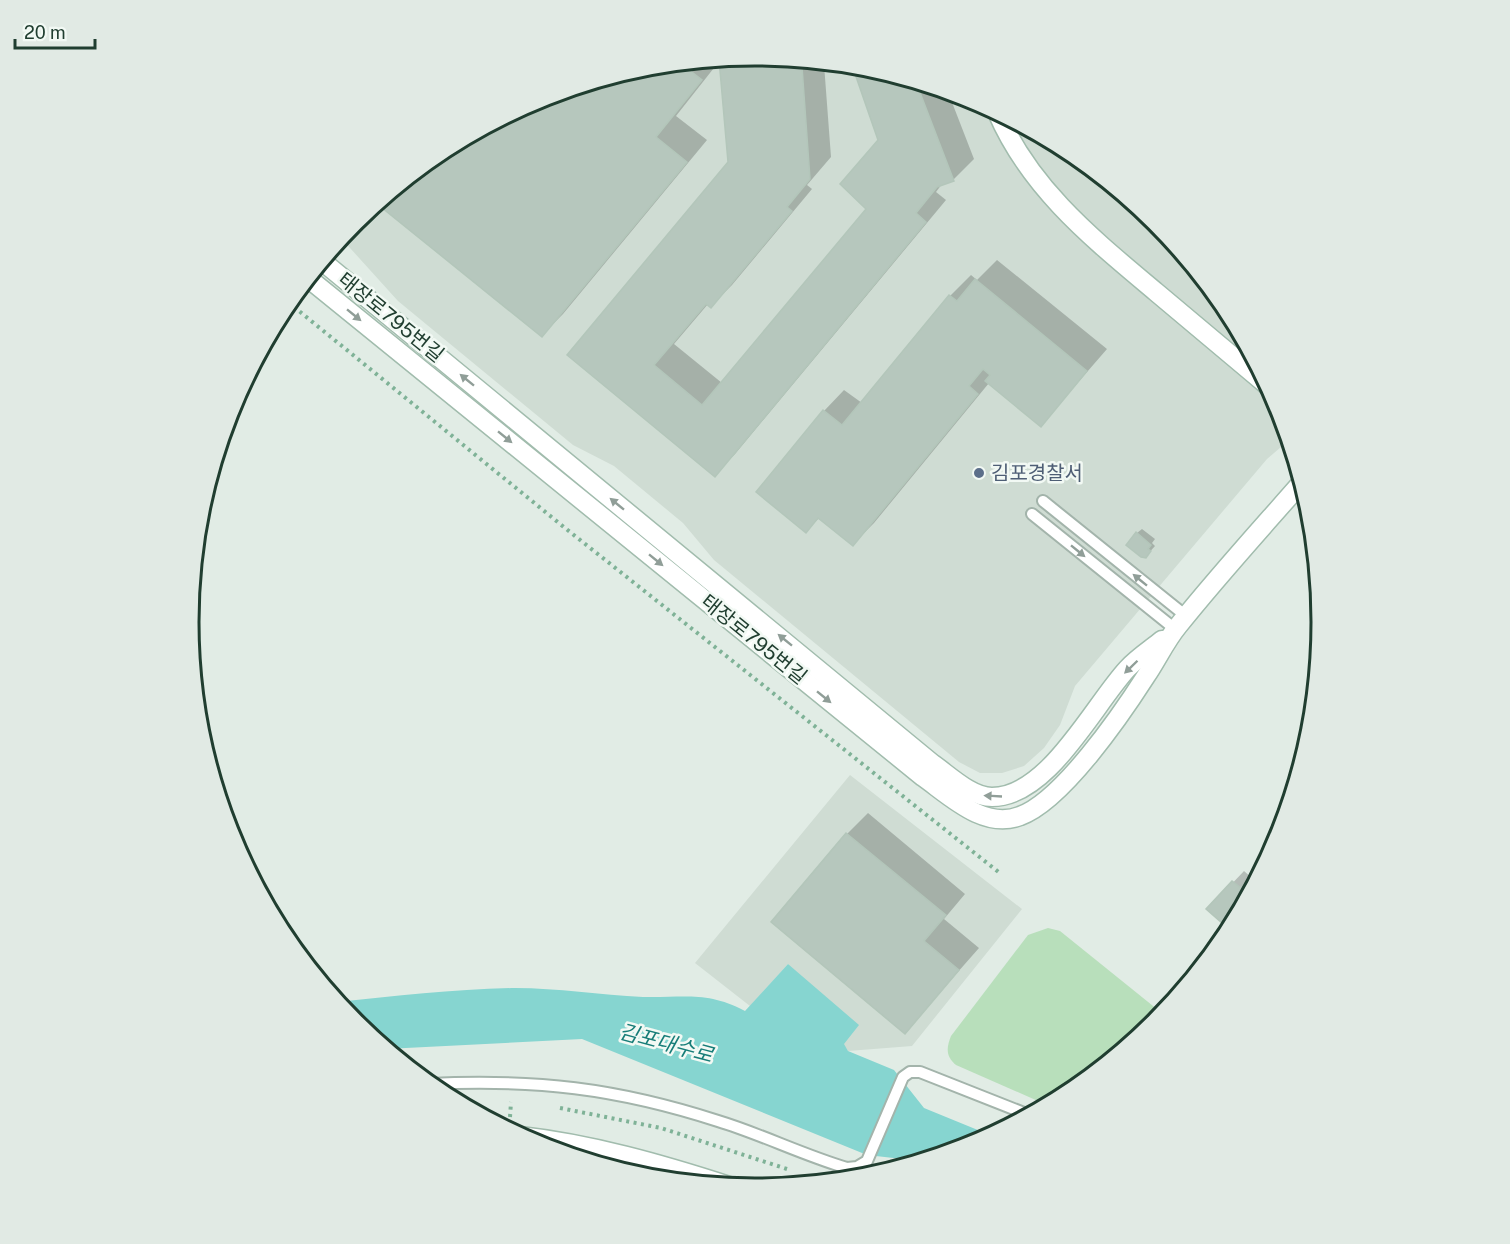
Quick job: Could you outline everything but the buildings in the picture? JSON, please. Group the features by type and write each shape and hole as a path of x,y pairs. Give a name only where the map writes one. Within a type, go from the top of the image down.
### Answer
{"street":[{"path":"1004,125 1031,173 1071,219 1252,373"},
{"name":"태장로795번길","path":"328,266 933,764 970,790 989,798 1009,795 1049,768 1128,669 1181,623"},
{"name":"태장로795번길","path":"315,283 923,777 973,813 995,818 1018,817 1041,805 1069,780 1144,679 1181,623 1295,490"},
{"path":"554,1140 683,1173"}],"lane":[{"path":"1043,501 1181,623"},
{"path":"1032,514 1181,623"},
{"path":"446,1084 522,1082 611,1092 719,1121 847,1167 858,1167 867,1161 903,1077 910,1072 920,1072 1019,1111"}],"path":[{"path":"296,309 565,528 1001,874"},
{"path":"501,1101 522,1103"},
{"path":"510,1120 512,1102"},
{"path":"552,1107 661,1128 791,1171"}],"shaded area":[{"path":"719,67 791,67 828,71 899,85 968,108 1033,140 1064,160 1122,204 1173,255 1217,313 1254,376 1282,446 1267,459 1075,686 1060,725 1044,748 1024,766 1002,773 980,773 959,762 714,560 683,523 614,466 573,445 398,301 347,245 388,204 446,160 477,140 542,108 611,85 647,77"},
{"path":"850,775 1022,909 912,1046 848,1051 788,964 750,1006 695,963"}],"green space":[{"path":"1048,928 1060,931 1155,1008 1122,1040 1038,1101 956,1065 950,1058 948,1049 951,1036 1028,935"}],"water":[{"name":"김포대수로","path":"788,964 859,1025 844,1044 848,1051 894,1070 924,1108 980,1131 900,1159 867,1155 582,1039 399,1048 348,1001 448,991 531,988 643,997 707,998 745,1011"}],"place":[{"name":"김포경찰서","path":"979,473"}]}
